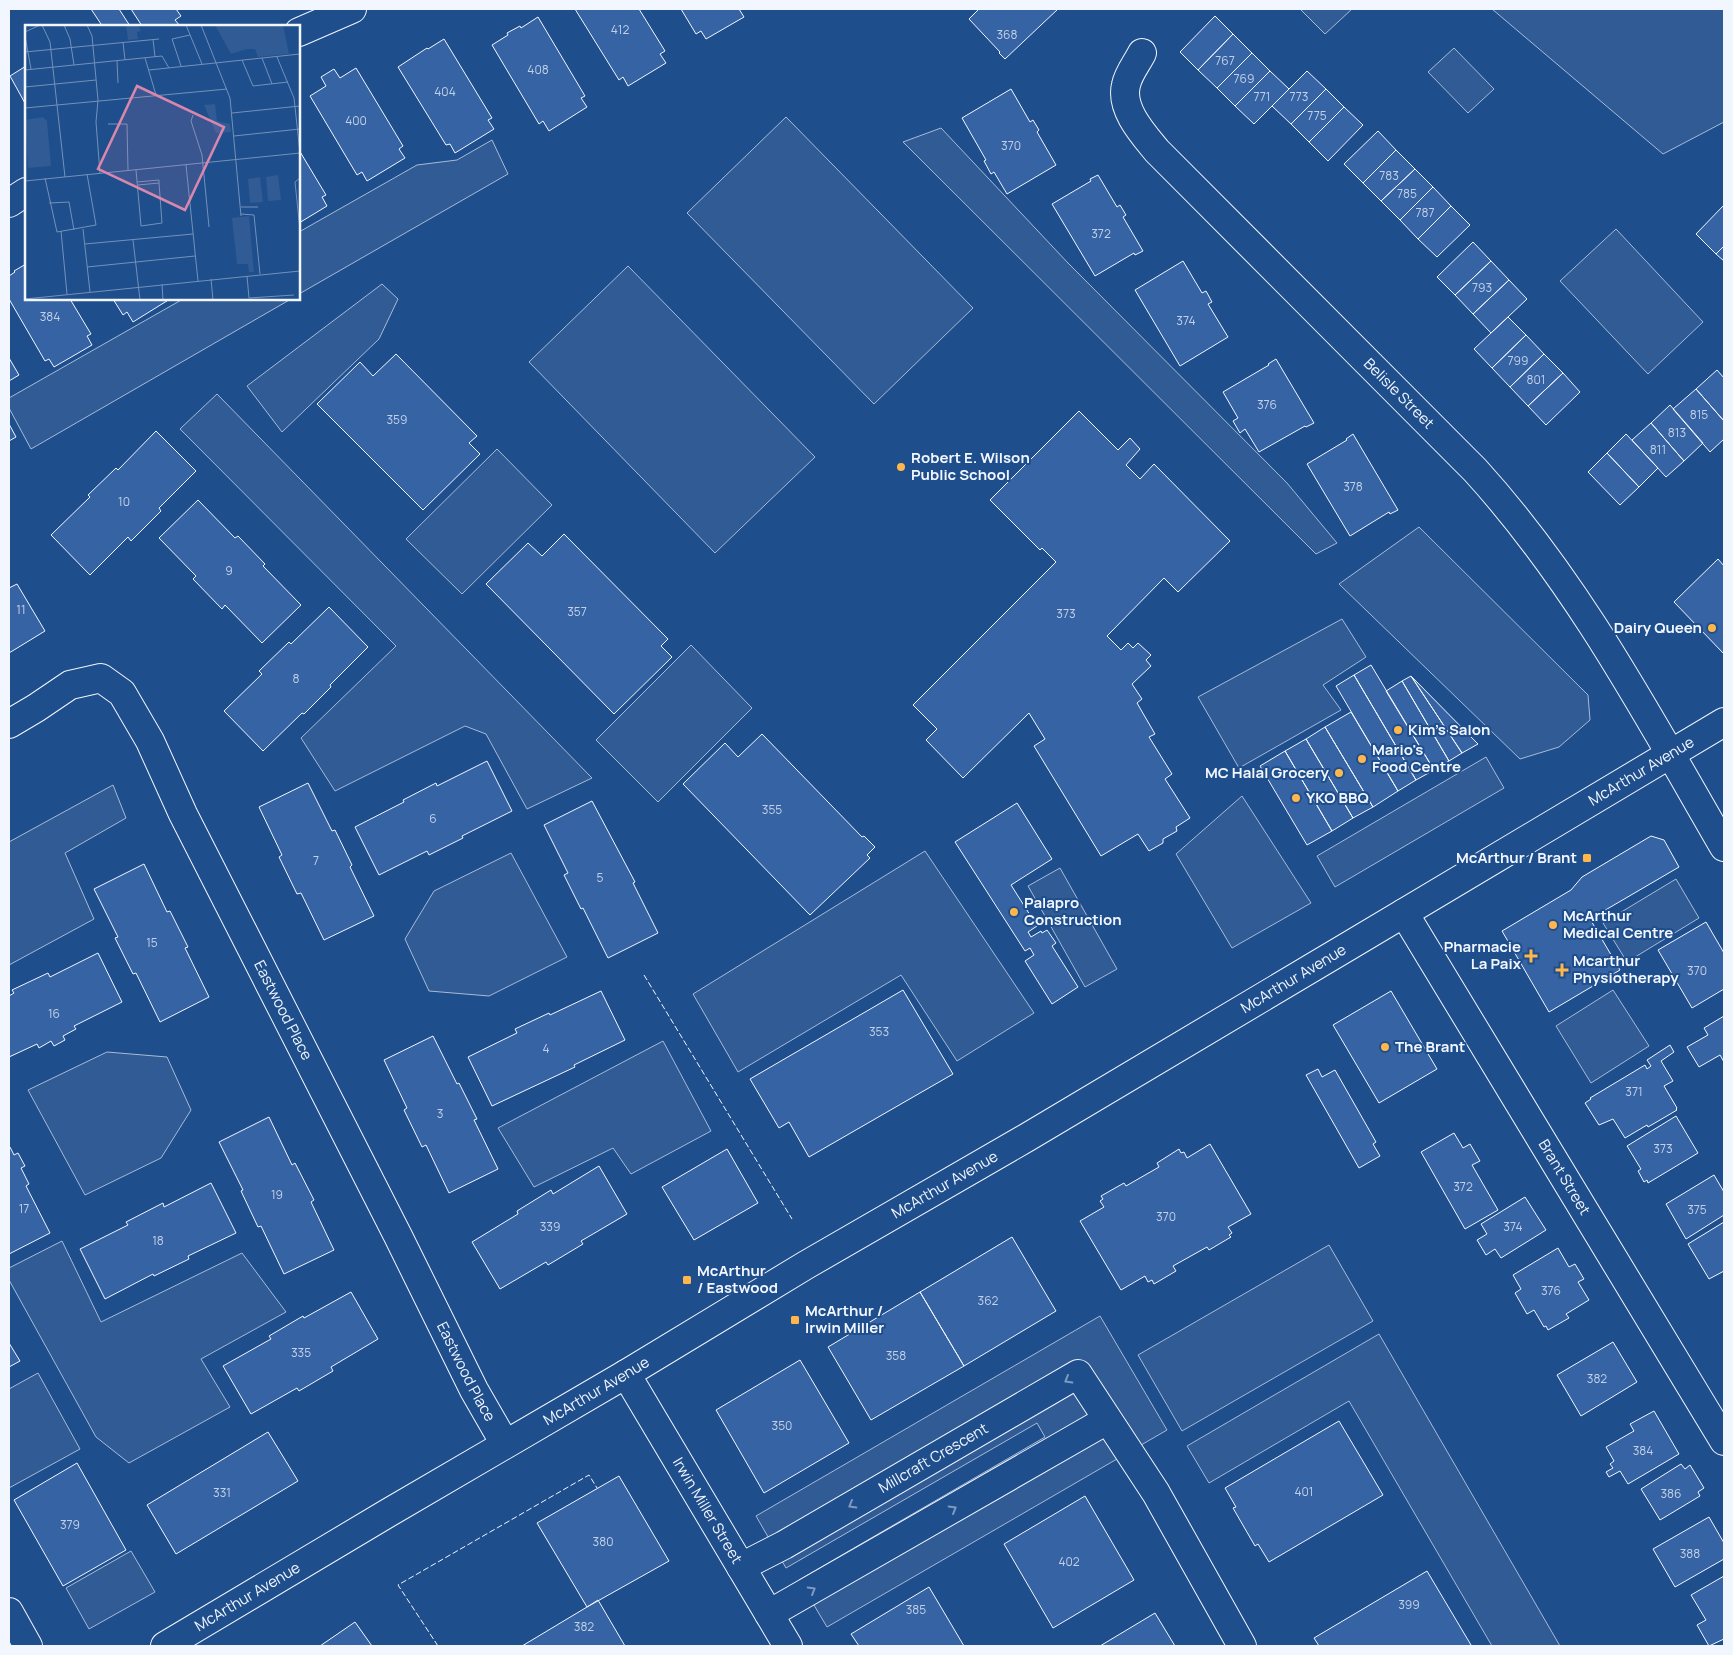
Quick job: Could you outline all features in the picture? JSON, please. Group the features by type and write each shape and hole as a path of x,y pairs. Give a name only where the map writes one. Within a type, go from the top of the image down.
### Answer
{"street":[{"path":"300,32 352,9"},
{"name":"Belisle Street","path":"1142,53 1126,83 1124,99 1139,130 1156,151 1461,456 1498,496 1542,552 1596,629 1724,847"},
{"path":"9,203 25,193"},
{"name":"Eastwood Place","path":"9,724 70,685 101,678 122,693 150,742 183,814 398,1236 474,1390 505,1444"},
{"name":"McArthur Avenue","path":"165,1646 626,1374 806,1265 1026,1138 1724,722"},
{"name":"Brant Street","path":"1404,913 1724,1441"},
{"name":"Irwin Miller Street","path":"626,1374 788,1646"},
{"name":"Millcraft Crescent","path":"741,1567 784,1545 1078,1374 1156,1493 1242,1646"},
{"path":"769,1614 1107,1420"},
{"path":"9,1612 28,1646"}],"shaded area":[{"path":"1300,9 1352,9 1325,34"},
{"path":"1492,9 1724,9 1724,122 1663,154"},
{"path":"1454,48 1494,89 1468,113 1428,72"},
{"path":"786,117 973,308 874,404 687,213"},
{"path":"941,128 1068,263 1287,483 1337,543 1316,554 903,142"},
{"path":"492,140 508,174 300,293 300,231 417,165 457,160"},
{"path":"1616,229 1703,322 1648,374 1560,281"},
{"path":"628,266 815,457 715,553 529,362"},
{"path":"382,284 398,299 379,339 282,432 247,386"},
{"path":"181,300 289,300 31,449 9,408 9,398"},
{"path":"217,394 592,778 527,809 486,734 465,726 335,791 301,738 396,646 180,429"},
{"path":"497,449 552,505 462,594 406,539"},
{"path":"1419,527 1588,695 1590,720 1559,747 1520,759 1339,584"},
{"path":"1342,619 1366,657 1323,685 1341,710 1239,768 1198,697"},
{"path":"691,645 752,708 658,802 596,740"},
{"path":"1486,757 1504,788 1335,887 1317,856"},
{"path":"113,785 126,818 65,853 94,919 9,965 9,842"},
{"path":"1242,796 1311,903 1232,948 1176,854"},
{"path":"925,851 1034,1013 957,1061 901,975 738,1072 693,994"},
{"path":"511,853 567,957 489,996 429,991 405,939 434,891"},
{"path":"1060,868 1117,969 1085,987 1028,886"},
{"path":"1676,879 1699,918 1627,962 1603,923"},
{"path":"1613,990 1649,1046 1591,1083 1556,1026"},
{"path":"663,1041 711,1131 631,1174 613,1148 534,1187 498,1128"},
{"path":"107,1052 167,1057 191,1110 161,1158 85,1195 28,1090"},
{"path":"62,1241 101,1322 242,1253 286,1312 201,1359 230,1407 129,1463 96,1437 9,1280 9,1268"},
{"path":"1329,1245 1373,1321 1182,1431 1138,1355"},
{"path":"1100,1316 1167,1430 827,1627 799,1580 1045,1437 1037,1423 786,1568 756,1516"},
{"path":"1379,1334 1560,1646 1492,1646 1349,1401 1209,1483 1187,1446"},
{"path":"38,1373 80,1449 9,1488 9,1389"},
{"path":"131,1551 155,1592 89,1629 66,1588"}],"building":[{"path":"91,9 119,9 129,25 99,25 101,24"},
{"path":"131,9 176,9 181,16 175,20 179,25 141,25"},
{"path":"575,9 639,9 665,51 660,54 666,63 628,86 623,77 619,80"},
{"path":"681,9 739,9 744,17 706,39 701,31 696,34"},
{"path":"979,9 1058,9 1005,59 969,19"},
{"path":"1215,16 1233,34 1198,70 1180,52"},
{"path":"538,17 585,96 581,98 587,107 549,131 543,121 539,124 492,45 508,35 507,33 520,26 521,28"},
{"path":"1233,34 1252,53 1217,88 1198,70"},
{"path":"444,39 492,118 488,120 494,129 455,153 450,144 446,145 398,67"},
{"path":"1252,53 1270,71 1235,106 1217,88"},
{"path":"25,67 25,103 10,76"},
{"path":"356,68 403,146 399,149 405,158 367,181 362,172 357,175 310,96 326,86 321,77 334,69 340,78"},
{"path":"1270,71 1289,89 1254,124 1235,106"},
{"path":"1307,71 1326,89 1291,124 1272,106"},
{"path":"1011,89 1030,122 1033,120 1039,130 1037,132 1056,165 1007,194 994,172 991,174 984,161 986,160 962,118"},
{"path":"1326,89 1344,107 1309,142 1291,124"},
{"path":"1344,107 1363,125 1328,161 1309,142"},
{"path":"1378,131 1396,150 1363,183 1344,164"},
{"path":"1396,150 1415,169 1381,201 1363,183"},
{"path":"300,152 326,195 322,197 327,206 300,222"},
{"path":"1415,169 1433,187 1400,220 1381,201"},
{"path":"1098,175 1117,207 1120,205 1126,215 1123,217 1143,251 1135,255 1134,253 1095,276 1052,204"},
{"path":"1433,187 1451,206 1418,239 1400,220"},
{"path":"1724,205 1724,246 1716,254 1696,234"},
{"path":"1451,206 1470,225 1437,257 1418,239"},
{"path":"1473,242 1491,261 1455,295 1437,277"},
{"path":"1724,246 1724,261 1716,254"},
{"path":"1183,261 1202,293 1206,291 1212,302 1208,304 1228,337 1180,366 1135,290"},
{"path":"1491,261 1509,280 1473,314 1455,295"},
{"path":"25,265 25,300 71,300 91,334 87,336 92,345 54,367 49,359 45,361 9,299 9,276"},
{"path":"1509,280 1527,299 1491,333 1473,314"},
{"path":"114,300 168,300 133,322 127,312 123,315"},
{"path":"1508,317 1526,335 1492,368 1474,349"},
{"path":"1526,335 1544,354 1510,387 1492,368"},
{"path":"396,354 477,436 469,443 480,454 423,510 317,404 360,362 373,376"},
{"path":"1544,354 1563,373 1528,406 1510,387"},
{"path":"9,358 19,375 9,381"},
{"path":"1276,359 1314,423 1305,426 1259,452 1245,429 1240,433 1233,421 1238,418 1223,392"},
{"path":"1717,370 1724,378 1724,421 1696,389"},
{"path":"1563,373 1580,392 1546,425 1528,406"},
{"path":"1696,389 1724,421 1724,439 1710,452 1673,409"},
{"path":"1670,405 1703,443 1684,461 1651,423"},
{"path":"1079,411 1118,450 1130,438 1140,449 1126,465 1140,479 1154,464 1230,541 1178,592 1164,578 1107,636 1121,650 1128,643 1133,648 1138,643 1151,655 1146,660 1151,666 1132,684 1142,699 1137,703 1155,734 1149,737 1172,774 1165,779 1190,818 1176,827 1177,831 1163,839 1163,843 1149,851 1138,834 1101,856 1034,746 1045,739 1029,713 963,778 926,740 937,729 913,705 1056,562 1042,548 1040,550 990,500"},
{"path":"1651,423 1684,461 1666,477 1632,440"},
{"path":"9,424 16,437 9,441"},
{"path":"156,431 196,471 159,508 161,511 131,541 128,537 90,575 51,535 90,497 88,495 116,468 118,470"},
{"path":"1353,434 1398,510 1390,514 1389,512 1350,536 1307,464 1347,440"},
{"path":"1626,434 1658,468 1639,487 1607,453"},
{"path":"1607,453 1639,487 1620,505 1588,472"},
{"path":"198,500 235,538 238,536 265,564 263,566 301,605 262,643 225,605 222,609 193,579 196,576 159,538"},
{"path":"564,534 668,639 661,646 672,657 614,714 486,584 528,543 542,556"},
{"name":"Dairy Queen","path":"1718,559 1724,566 1724,654 1674,602"},
{"path":"17,584 45,631 9,653 9,588"},
{"path":"329,607 368,647 304,714 302,713 263,751 224,711 262,674 259,671 289,642 291,644"},
{"name":"Kim's Salon","path":"1371,665 1434,770 1416,780 1354,675"},
{"path":"1354,675 1416,780 1398,791 1336,686"},
{"path":"1411,676 1478,744 1462,753"},
{"path":"1411,676 1462,753 1449,761 1402,681"},
{"path":"1402,681 1449,761 1434,770 1386,691"},
{"name":"Mario's Food Centre","path":"1351,712 1398,791 1373,807 1325,727"},
{"name":"MC Halal Grocery","path":"1325,727 1373,807 1353,818 1306,739"},
{"path":"762,734 862,837 864,836 875,847 867,855 870,858 810,915 683,784 725,743 738,757"},
{"path":"1306,739 1353,818 1332,831 1285,751"},
{"name":"YKO BBQ","path":"1285,751 1332,831 1307,845 1260,766"},
{"path":"487,761 512,811 429,855 427,851 379,875 355,827 436,783 437,786"},
{"path":"308,783 332,831 335,830 352,865 350,867 374,916 324,940 301,893 297,894 279,857 282,855 259,807"},
{"path":"592,801 635,882 633,883 658,933 608,958 564,875 568,873 544,825"},
{"name":"Palapro Construction","path":"1017,803 1052,859 1011,885 1037,926 1028,932 1031,937 1047,930 1056,943 1052,946 1078,987 1052,1004 1025,961 1034,955 1030,948 1025,951 955,842"},
{"name":"McArthur Medical Centre","path":"1651,836 1664,840 1679,867 1590,919 1620,970 1549,1012 1502,931 1571,890 1582,877"},
{"path":"144,864 167,912 170,911 188,947 185,948 209,997 160,1022 136,973 133,974 115,938 118,937 94,889"},
{"path":"1706,922 1724,953 1724,989 1692,1008 1658,950"},
{"path":"98,953 122,1002 74,1026 76,1029 63,1036 65,1040 54,1046 51,1041 39,1048 37,1044 9,1057 9,996 14,993 12,990 48,973 50,977"},
{"path":"903,990 953,1074 809,1157 789,1122 779,1128 750,1079"},
{"path":"601,991 625,1040 574,1065 575,1067 492,1106 468,1057 517,1033 515,1029"},
{"name":"The Brant","path":"1391,991 1437,1069 1379,1103 1333,1025"},
{"path":"1724,1016 1724,1062 1720,1055 1699,1067 1687,1047 1708,1035 1704,1028"},
{"path":"433,1036 477,1119 474,1120 498,1169 449,1193 426,1145 422,1147 404,1110 407,1108 384,1060"},
{"path":"1670,1045 1674,1052 1661,1061 1673,1081 1664,1086 1677,1110 1625,1138 1613,1119 1599,1125 1585,1103 1590,1098 1645,1065 1647,1069 1651,1066 1647,1060"},
{"path":"1318,1069 1322,1077 1335,1070 1376,1142 1373,1144 1380,1156 1359,1168 1306,1075"},
{"path":"1676,1116 1698,1153 1648,1183 1647,1180 1644,1182 1638,1171 1641,1169 1627,1146"},
{"path":"269,1117 292,1165 295,1163 314,1200 311,1202 334,1250 284,1274 261,1226 258,1227 241,1191 243,1190 219,1142"},
{"path":"1454,1133 1463,1148 1470,1144 1480,1161 1472,1165 1498,1210 1465,1229 1421,1152"},
{"path":"1210,1144 1251,1214 1228,1227 1232,1233 1229,1235 1231,1237 1209,1250 1207,1247 1173,1266 1176,1271 1154,1284 1152,1280 1148,1282 1145,1276 1121,1290 1080,1221 1104,1207 1100,1201 1103,1199 1101,1196 1124,1183 1126,1186 1159,1167 1157,1163 1179,1149 1181,1153 1184,1152 1187,1158"},
{"path":"9,1148 14,1155 18,1153 25,1166 21,1168 29,1184 26,1186 50,1233 9,1254"},
{"path":"727,1149 758,1203 694,1240 662,1187"},
{"path":"599,1166 627,1214 581,1241 583,1244 548,1265 546,1262 500,1289 472,1242 518,1214 517,1211 551,1190 553,1194"},
{"path":"1714,1175 1724,1192 1724,1215 1686,1239 1666,1204"},
{"path":"211,1183 236,1233 188,1256 189,1259 154,1276 153,1274 105,1299 80,1249 128,1225 126,1222 163,1203 164,1207"},
{"path":"1525,1197 1546,1230 1501,1258 1495,1249 1486,1255 1477,1240 1487,1234 1481,1224"},
{"path":"1724,1222 1724,1271 1709,1279 1688,1244"},
{"path":"1012,1237 1056,1311 964,1366 920,1292"},
{"path":"1558,1248 1569,1267 1575,1264 1584,1279 1578,1282 1589,1300 1566,1314 1569,1318 1548,1330 1546,1326 1544,1327 1534,1310 1527,1314 1515,1293 1521,1289 1513,1275"},
{"path":"351,1292 378,1339 331,1367 333,1371 299,1391 297,1388 251,1414 223,1366 271,1339 269,1336 303,1316 304,1318"},
{"path":"920,1292 964,1366 871,1420 828,1347"},
{"path":"1613,1342 1637,1382 1581,1416 1557,1375"},
{"path":"9,1343 20,1361 9,1367"},
{"path":"800,1360 849,1443 764,1493 716,1410"},
{"path":"1654,1411 1679,1454 1628,1484 1620,1471 1609,1477 1606,1472 1613,1468 1610,1464 1614,1461 1606,1447 1634,1431 1630,1424"},
{"path":"1339,1421 1383,1495 1269,1562 1258,1544 1255,1546 1233,1508 1236,1507 1225,1488"},
{"path":"268,1432 298,1481 176,1554 147,1505"},
{"path":"77,1463 126,1550 63,1586 14,1500"},
{"path":"1681,1464 1685,1469 1690,1465 1704,1488 1698,1492 1700,1496 1660,1520 1641,1489"},
{"path":"619,1476 669,1561 587,1607 537,1523"},
{"path":"1085,1496 1134,1580 1053,1628 1004,1544"},
{"path":"1709,1517 1724,1543 1724,1559 1675,1587 1653,1549"},
{"path":"1427,1571 1471,1645 1319,1646 1314,1638"},
{"path":"1724,1576 1724,1639 1709,1646 1697,1625 1706,1620 1691,1595"},
{"path":"929,1587 964,1646 859,1646 851,1634"},
{"path":"598,1600 625,1646 522,1646 587,1607"},
{"path":"1155,1613 1175,1646 1100,1646"},
{"path":"355,1622 372,1646 320,1646"}],"fence":[{"path":"644,975 792,1219"},
{"path":"438,1646 398,1585 589,1475 597,1488"}],"place":[{"name":"Robert E. Wilson Public School","path":"901,467"},
{"name":"Dairy Queen","path":"1712,628"},
{"name":"Kim's Salon","path":"1398,730"},
{"name":"Mario's Food Centre","path":"1362,759"},
{"name":"MC Halal Grocery","path":"1339,773"},
{"name":"YKO BBQ","path":"1296,798"},
{"name":"McArthur / Brant","path":"1587,858"},
{"name":"Palapro Construction","path":"1014,912"},
{"name":"McArthur Medical Centre","path":"1553,925"},
{"name":"Pharmacie La Paix","path":"1531,956"},
{"name":"Mcarthur Physiotherapy","path":"1562,970"},
{"name":"The Brant","path":"1385,1047"},
{"name":"McArthur / Eastwood","path":"687,1280"},
{"name":"McArthur / Irwin Miller","path":"795,1320"}]}
